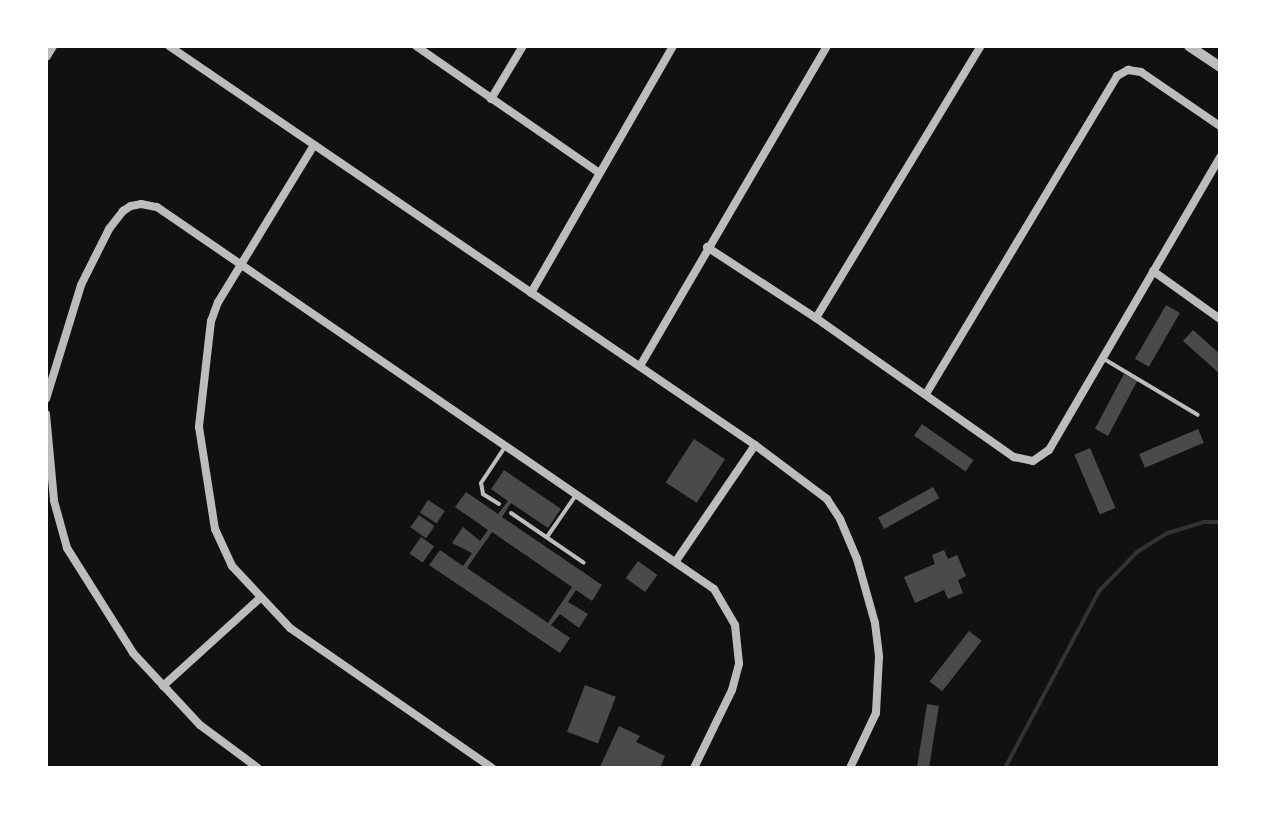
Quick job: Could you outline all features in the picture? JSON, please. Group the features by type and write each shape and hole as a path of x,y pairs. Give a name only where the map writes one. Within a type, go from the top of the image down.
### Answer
{"street":[{"path":"46,56 52,46"},
{"path":"169,46 755,445 827,499 848,535 868,595 879,657 879,700 850,768"},
{"path":"416,46 598,172"},
{"path":"491,99 523,46"},
{"path":"531,293 673,46"},
{"path":"640,366 827,46"},
{"path":"816,318 981,46"},
{"path":"1189,46 1220,67"},
{"path":"926,394 1117,76 1128,70 1148,76 1220,126"},
{"path":"314,145 240,265 211,321 199,440 219,541 232,566 259,599 290,628 342,667 492,768"},
{"path":"707,247 816,318 1014,457 1033,461 1049,450 1220,157"},
{"path":"46,399 87,271 116,218 123,211 141,204 157,207 714,589 730,612 738,638 739,664 732,690 694,768"},
{"path":"1153,271 1220,319"},
{"path":"46,414 54,501 67,548 133,653 200,725 258,768"},
{"path":"676,561 755,445"},
{"path":"163,686 259,599"}],"lane":[{"path":"1102,358 1198,415"},
{"path":"499,504 483,494 481,483 506,445"},
{"path":"547,537 577,494"},
{"path":"511,513 584,563"}],"building":[{"path":"1166,305 1180,313 1149,367 1135,359"},
{"path":"1193,330 1220,354 1220,374 1183,341"},
{"path":"1124,374 1137,381 1108,436 1095,429"},
{"path":"922,424 974,460 966,472 914,435"},
{"path":"1198,429 1204,443 1145,468 1139,454"},
{"path":"694,439 725,459 697,503 666,483"},
{"path":"1090,448 1115,508 1100,514 1074,455"},
{"path":"504,470 561,509 548,528 511,503 502,517 602,585 592,601 576,590 568,602 588,614 579,628 560,614 551,625 570,638 560,653 429,565 440,550 463,566 472,553 452,543 463,527 480,541 488,530 455,507 466,492 498,514 508,501 491,489","holes":["492,532 572,587 548,623 467,568"]},
{"path":"933,487 939,498 884,529 878,518"},
{"path":"428,500 445,511 437,523 420,513"},
{"path":"419,515 435,526 426,538 410,527"},
{"path":"421,537 434,546 423,563 410,553"},
{"path":"944,550 948,559 957,555 966,576 958,580 963,593 948,599 944,590 915,603 904,577 935,564 932,555"},
{"path":"638,561 657,575 645,592 626,578"},
{"path":"969,631 982,641 942,691 930,681"},
{"path":"585,685 616,697 598,744 567,732"},
{"path":"927,704 939,706 929,768 917,766"},
{"path":"619,726 640,736 636,742 665,756 660,768 600,767"}],"waterway":[{"path":"1005,768 1099,591 1137,552 1168,533 1203,522 1220,522"}]}
